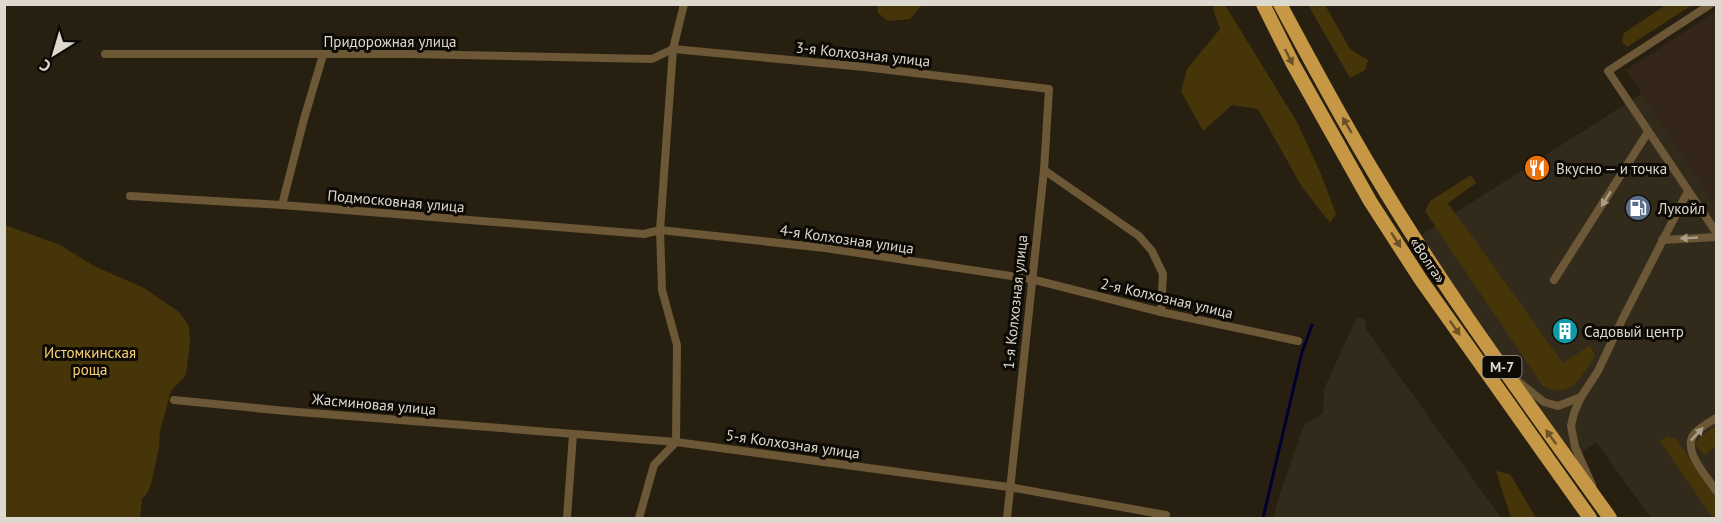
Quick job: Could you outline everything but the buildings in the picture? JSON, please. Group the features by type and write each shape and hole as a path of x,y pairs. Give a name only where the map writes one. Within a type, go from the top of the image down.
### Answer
{"highway":[{"name":"«Волга»","path":"1263,4 1293,64 1370,201 1421,280 1590,519"},
{"name":"«Волга»","path":"1280,4 1375,176 1398,212 1504,370 1606,513"}],"street":[{"path":"639,519 654,465 676,442 677,345 662,290 660,230 673,49 684,4"},
{"path":"1662,240 1716,235 1608,71 1711,4"},
{"name":"Придорожная улица","path":"105,54 553,56 652,59 673,49"},
{"name":"3-я Колхозная улица","path":"673,49 864,67 1049,89"},
{"path":"282,205 323,55"},
{"name":"1-я Колхозная улица","path":"1007,519 1044,170 1049,89"},
{"path":"1554,280 1648,132"},
{"path":"1044,170 1139,236 1152,251 1163,274 1161,312"},
{"path":"1606,513 1575,447 1571,426 1574,413 1581,397 1598,371 1688,191"},
{"name":"Подмосковная улица","path":"130,196 282,205 644,234 660,230"},
{"name":"4-я Колхозная улица","path":"660,230 825,248 1031,279"},
{"name":"2-я Колхозная улица","path":"1031,279 1161,312 1298,341"},
{"path":"1504,370 1544,402 1558,406 1581,397"},
{"name":"Жасминовая улица","path":"174,400 573,434"},
{"path":"1716,418 1695,433 1690,442 1691,452 1716,490"},
{"path":"567,519 573,434"},
{"name":"5-я Колхозная улица","path":"573,434 676,442 1009,488 1166,514"}],"shaded area":[{"path":"1716,11 1716,204 1626,70"},
{"path":"1716,46 1716,518 1651,518 1596,442 1573,459 1418,237"},
{"path":"1357,317 1366,320 1365,328 1501,518 1274,518 1304,425 1323,413 1324,389"}],"green space":[{"path":"877,4 922,5 910,19 888,21 878,13"},
{"path":"1214,5 1225,5 1297,122 1321,174 1336,214 1330,223 1302,187 1258,109 1232,105 1203,131 1181,91 1187,69 1220,29 1213,9"},
{"path":"1308,5 1325,5 1350,49 1368,60 1365,70 1350,78"},
{"path":"1666,5 1692,5 1627,47 1622,42 1624,33"},
{"path":"1471,175 1476,183 1448,203 1563,363 1590,345 1595,355 1584,373 1569,388 1554,390 1542,385 1425,211 1430,201"},
{"name":"Истомкинская роща","path":"5,225 60,245 94,266 144,288 179,312 189,326 190,342 186,375 171,391 160,431 152,480 148,492 142,499 140,518 5,518"},
{"path":"1716,425 1716,446 1704,455 1695,445 1700,437"},
{"path":"1668,435 1671,439 1675,437 1716,498 1716,518 1713,518 1660,441"},
{"path":"1496,471 1510,474 1536,518 1511,518"}],"waterway":[{"path":"1263,518 1302,352 1312,325"}],"place":[{"name":"Вкусно — и точка","path":"1537,168"},
{"name":"Лукойл","path":"1638,208"},
{"name":"Садовый центр","path":"1565,331"}]}
